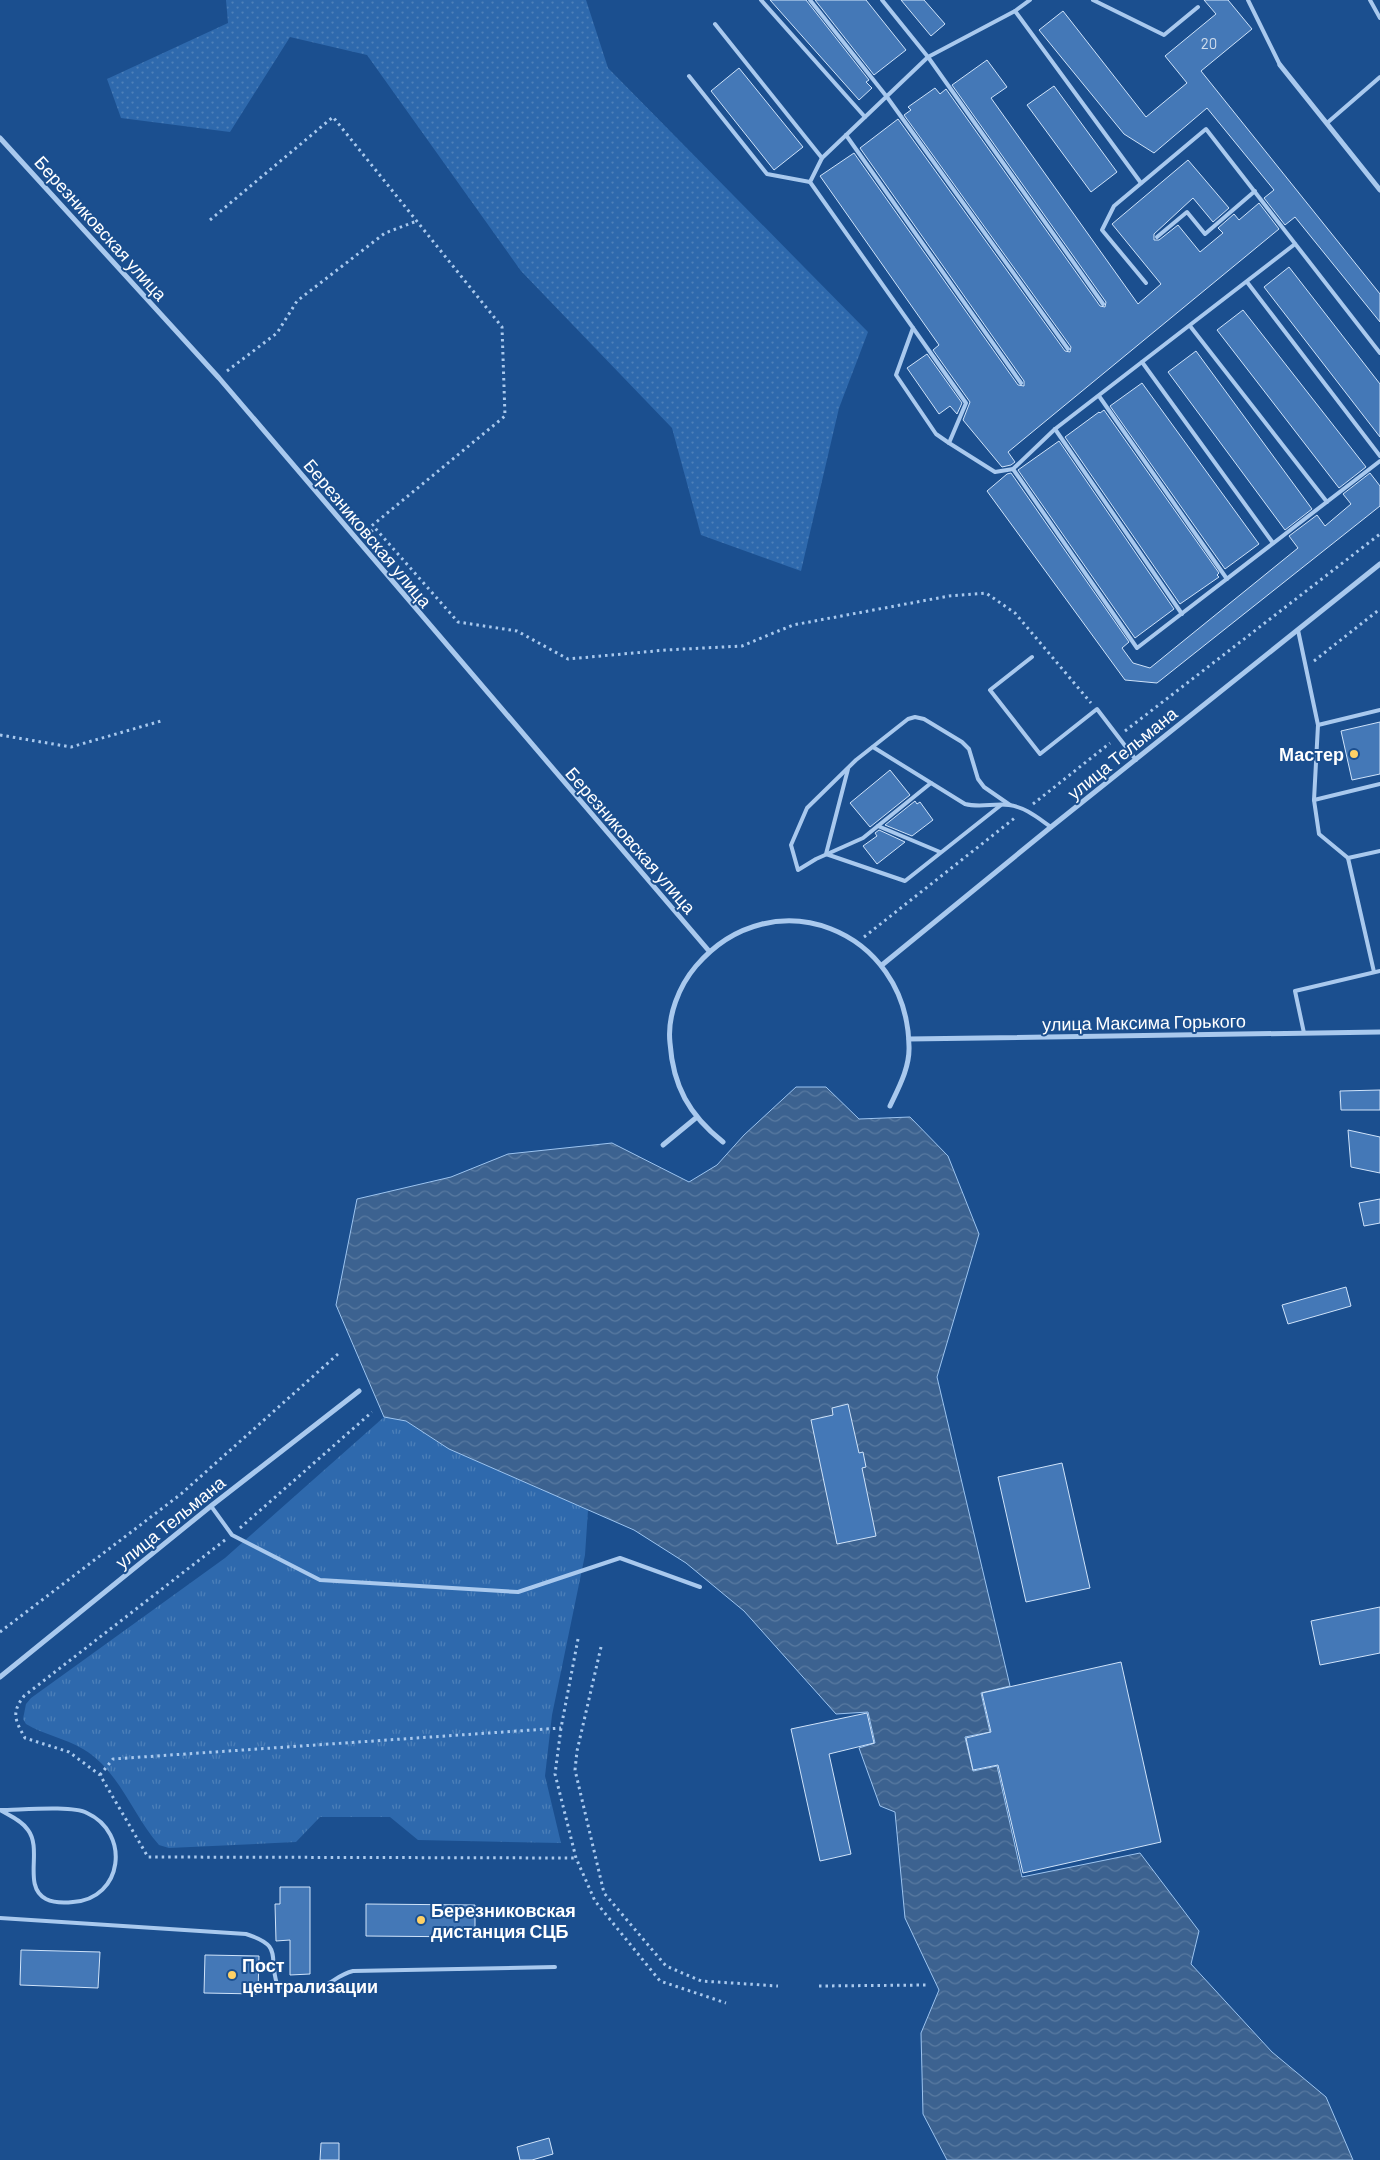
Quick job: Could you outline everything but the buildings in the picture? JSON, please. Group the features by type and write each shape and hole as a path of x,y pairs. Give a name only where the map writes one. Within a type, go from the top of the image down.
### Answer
{"street":[{"path":"1280,64 1380,190"},
{"name":"Березниковская улица","path":"0,138 218,378 709,951"},
{"name":"улица Тельмана","path":"882,965 1380,564"},
{"path":"724,1142 708,1130 682,1096 671,1066 669,1035 675,1004 688,975 709,951 735,934 764,923 796,920 826,926 858,942 882,965 899,993 907,1016 910,1047 904,1078 890,1106"},
{"name":"улица Максима Горького","path":"909,1039 1380,1032"},
{"path":"663,1145 697,1117"},
{"name":"улица Тельмана","path":"0,1678 211,1506 359,1391"}],"lane":[{"path":"761,0 865,118"},
{"path":"810,0 887,97 1068,349"},
{"path":"882,0 928,58 1103,304"},
{"path":"810,182 822,158 928,58 1015,11 1030,0"},
{"path":"1093,0 1164,35 1198,7"},
{"path":"1248,0 1280,64"},
{"path":"1370,0 1380,18"},
{"path":"1015,11 1141,183"},
{"path":"715,24 822,158"},
{"path":"689,76 767,174 810,182 966,403 949,443"},
{"path":"1328,123 1380,77"},
{"path":"1146,283 1102,230 1114,206 1206,129 1380,353"},
{"path":"846,135 1021,383"},
{"path":"1157,237 1187,212 1205,234 1255,191"},
{"path":"913,328 896,375 936,434 995,472 1013,468 1055,429 1296,244"},
{"path":"1247,282 1380,456"},
{"path":"1190,326 1327,502"},
{"path":"1142,362 1273,543"},
{"path":"1099,396 1227,579"},
{"path":"1055,429 1182,614"},
{"path":"1013,468 1137,648 1380,461"},
{"path":"1298,630 1318,725 1314,800 1319,834 1348,858 1374,972"},
{"path":"1032,657 990,690 1040,754 1097,709 1136,760"},
{"path":"1318,725 1380,710"},
{"path":"931,783 863,838 826,854 798,870 792,845 806,808 873,746 908,719 916,717 924,719 962,742 969,749 978,779 984,787 1010,805 1026,810 1051,827"},
{"path":"873,746 965,804 974,806 1010,805"},
{"path":"826,854 849,767"},
{"path":"1314,800 1380,784"},
{"path":"826,854 905,881 1001,805"},
{"path":"878,826 940,852"},
{"path":"1348,858 1380,851"},
{"path":"1304,1033 1295,991 1380,970"},
{"path":"211,1506 232,1535 320,1580 518,1592 620,1558 700,1586"},
{"path":"0,1810 72,1810 86,1812 99,1821 110,1833 116,1860 113,1874 105,1889 93,1897 78,1902 62,1903 48,1900 39,1894 34,1882 35,1843 29,1831 20,1821 0,1810"},
{"path":"0,1918 246,1934 257,1938 271,1948 274,1956 276,1984 281,1988 289,1990 319,1989 343,1973 361,1970 555,1967"}],"path":[{"path":"210,220 333,117 502,326 505,416 357,542"},
{"path":"218,378 277,333 297,301 385,233 417,220"},
{"path":"357,542 375,528 458,622 517,631 568,659 666,650 742,646 793,625 949,596 986,593 1015,613 1097,709"},
{"path":"1306,667 1380,609"},
{"path":"0,735 71,747 161,721"},
{"path":"0,1632 181,1494 338,1354"},
{"path":"372,1412 232,1535 24,1696 16,1706 15,1720 26,1738 69,1752 100,1775 148,1857 576,1858"},
{"path":"578,1639 560,1728 556,1774 576,1858 595,1901 660,1981 726,2003"},
{"path":"601,1647 577,1751 575,1770 604,1893 666,1966 701,1982 778,1986"},
{"path":"100,1775 113,1759 560,1728"},
{"path":"819,1986 927,1986"}],"green space":[{"path":"226,0 586,0 608,68 868,332 839,408 801,571 701,535 672,428 521,271 367,55 290,37 230,132 121,118 107,79 228,23"},
{"path":"384,1417 406,1421 449,1449 588,1510 585,1555 552,1715 545,1776 561,1843 418,1840 390,1817 320,1817 296,1842 169,1848 159,1845 116,1781 96,1758 69,1742 26,1724 23,1719 26,1704 31,1698 225,1558"}],"water":[{"path":"796,1087 826,1087 859,1119 910,1117 948,1156 979,1234 937,1377 1010,1686 981,1693 990,1732 965,1737 973,1771 997,1766 1022,1877 1140,1853 1199,1931 1191,1964 1272,2052 1326,2097 1353,2160 947,2160 923,2114 921,2033 939,1990 905,1918 895,1812 880,1806 859,1748 875,1743 868,1712 836,1714 744,1611 686,1563 634,1530 449,1449 406,1421 384,1417 336,1305 357,1199 451,1177 508,1154 612,1143 689,1182 717,1165 744,1135"}],"place":[{"name":"Мастер","path":"1354,754"},
{"name":"Березниковская дистанция СЦБ","path":"421,1920"},
{"name":"Пост централизации","path":"232,1975"}]}
